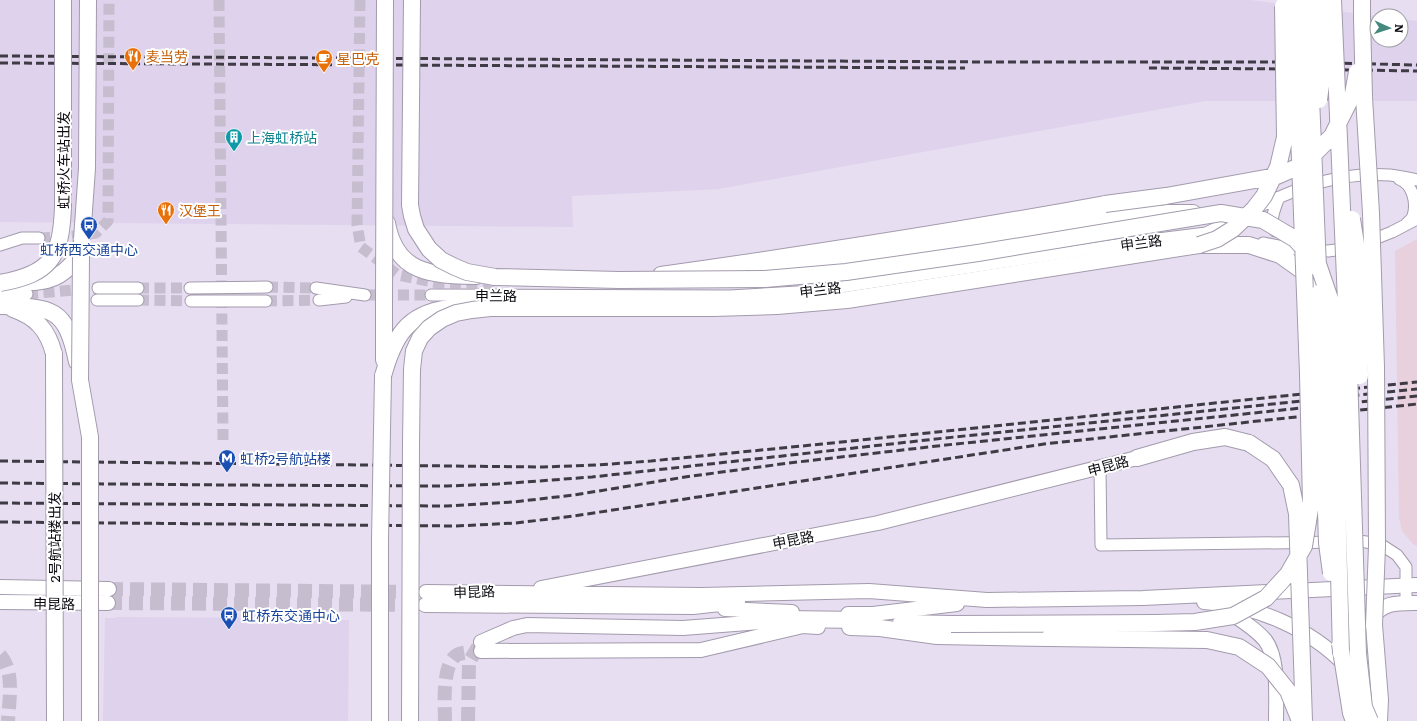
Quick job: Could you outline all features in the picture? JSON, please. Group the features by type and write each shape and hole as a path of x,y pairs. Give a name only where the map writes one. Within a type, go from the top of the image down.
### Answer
{"highway":[{"name":"虹桥火车站出发","path":"0,283 28,277 39,271 48,264 60,241 63,207 63,0"},
{"path":"80,380 80,255 87,168 88,0"},
{"path":"380,721 380,540 385,211 385,0"},
{"path":"412,0 410,205 412,216 422,239 429,249 441,260 467,272 495,277"},
{"path":"383,376 394,343 402,332 419,317 439,309 713,308 814,304 847,300 1202,239 1216,239 1233,229 1254,209 1264,196 1278,167 1285,137 1283,0"},
{"path":"784,619 864,620 951,624 1196,622 1234,616 1266,598 1288,574 1304,546 1311,503 1308,374 1294,0"},
{"path":"1307,0 1316,193 1327,543 1341,654 1351,713 1354,721"},
{"path":"1240,183 1284,158 1300,142 1314,120 1321,96 1323,67 1319,0"},
{"path":"1333,0 1349,371 1358,654 1364,707 1369,721"},
{"path":"1362,0 1364,97 1371,212 1376,368 1377,546 1374,625"},
{"path":"619,280 965,230 1105,204 1166,196 1278,176 1304,164 1332,136 1353,94 1361,56 1362,18"},
{"path":"1340,143 1359,263 1362,547 1374,625 1380,700 1379,721"},
{"path":"1106,217 1166,196"},
{"path":"385,211 392,242 401,256 415,268 426,272 448,275 495,277 619,280 765,280 846,272 978,253 1221,213"},
{"path":"758,273 976,242 1106,217 1167,213 1221,213 1263,220 1295,238 1318,264 1330,299 1334,377 1341,654"},
{"path":"1202,239 1249,245 1280,254 1308,275 1326,300 1338,324 1349,371"},
{"path":"0,283 45,281 56,278 66,271 80,255"},
{"path":"0,306 42,308 52,312 59,317 66,327 74,346 90,437 90,721"},
{"name":"2号航站楼出发","path":"0,306 14,309 26,314 37,322 50,341 54,354 55,721"},
{"path":"410,721 411,444 412,369 414,351 420,338 429,328 442,320 456,313 490,308"},
{"path":"1137,458 1193,442 1225,437 1249,443 1273,459 1291,485 1297,514 1304,721"},
{"path":"850,627 885,622"},
{"path":"850,627 880,628 937,636 1207,640 1239,647 1268,666 1288,691 1300,721"}],"main road":[{"name":"申昆路","path":"783,592 760,600 693,607 426,599 444,592 539,588 878,523 1137,458"},
{"name":"申昆路","path":"444,592 702,595 868,591 987,600 1143,598 1411,585"},
{"name":"申昆路","path":"0,587 109,589"},
{"path":"1143,598 1213,603 1251,610 1286,623 1323,645 1336,655 1348,668 1369,721"},
{"name":"申昆路","path":"850,627 803,626 701,650 481,647 513,628 527,624 683,628 784,619 808,613 873,614 987,600"},
{"name":"申昆路","path":"0,602 108,603"},
{"path":"1213,603 1248,624 1265,641 1275,663 1276,721"},
{"path":"1362,702 1359,662 1363,630 1377,611 1391,604 1411,603"},
{"path":"693,607 808,613"}],"street":[{"name":"申兰路","path":"1202,239 1279,197 1325,180 1356,175 1390,175 1417,180"},
{"path":"1390,175 1404,180 1412,189 1417,203 1414,215 1405,225"},
{"path":"1279,197 1274,210 1272,225 1281,240 1294,248"},
{"name":"申兰路","path":"431,295 730,296 815,291 1142,241 1202,239 1328,251 1353,248 1392,232 1417,219"},
{"path":"0,245 22,238 39,238"},
{"path":"190,288 267,287"},
{"path":"98,288 138,288"},
{"path":"316,288 365,295 319,300"},
{"path":"0,294 27,294"},
{"path":"97,300 138,300"},
{"path":"190,301 266,301"},
{"path":"1100,468 1101,545 1359,541 1380,544 1397,555 1406,567 1411,585 1411,603"}],"shaded area":[{"path":"0,0 1250,0 1369,15 1369,48 1409,48 1409,20 1417,21 1417,101 1205,101 719,189 572,196 573,227 0,222"},
{"path":"1417,239 1417,546 1413,544 1402,531 1399,518 1395,251"},
{"path":"105,618 338,618 338,620 349,620 348,721 103,721"}],"tunnel":[{"path":"39,238 67,237 96,233 108,221 109,0"},
{"path":"219,0 223,440"},
{"path":"360,0 357,225 361,247 398,275 438,283 499,283"},
{"path":"267,287 316,288"},
{"path":"27,294 98,288"},
{"path":"138,288 190,288"},
{"path":"365,295 431,295"},
{"path":"138,300 191,301"},
{"path":"266,301 319,300"},
{"path":"109,589 421,592"},
{"path":"108,603 421,605"},
{"path":"468,721 469,662 478,647"},
{"path":"445,721 445,684 449,665 453,658 459,654 481,651"},
{"path":"0,655 8,670 10,686 8,721"}],"railway":[{"path":"0,56 989,62 1290,62 1417,65"},
{"path":"0,63 965,68"},
{"path":"1149,68 1417,71"},
{"path":"0,461 543,467 597,465 822,444 1417,382"},
{"path":"0,483 447,486 498,484 592,477 945,438 1417,389"},
{"path":"0,503 446,506 513,502 574,495 685,477 789,463 946,445 1417,396"},
{"path":"0,522 456,526 516,523 574,516 1044,444 1417,404"}],"place":[{"name":"麦当劳","path":"133,71"},
{"name":"星巴克","path":"324,73"},
{"name":"上海虹桥站","path":"234,152"},
{"name":"汉堡王","path":"166,225"},
{"name":"虹桥西交通中心","path":"89,240"},
{"name":"虹桥2号航站楼","path":"227,473"},
{"name":"虹桥东交通中心","path":"229,630"}]}
